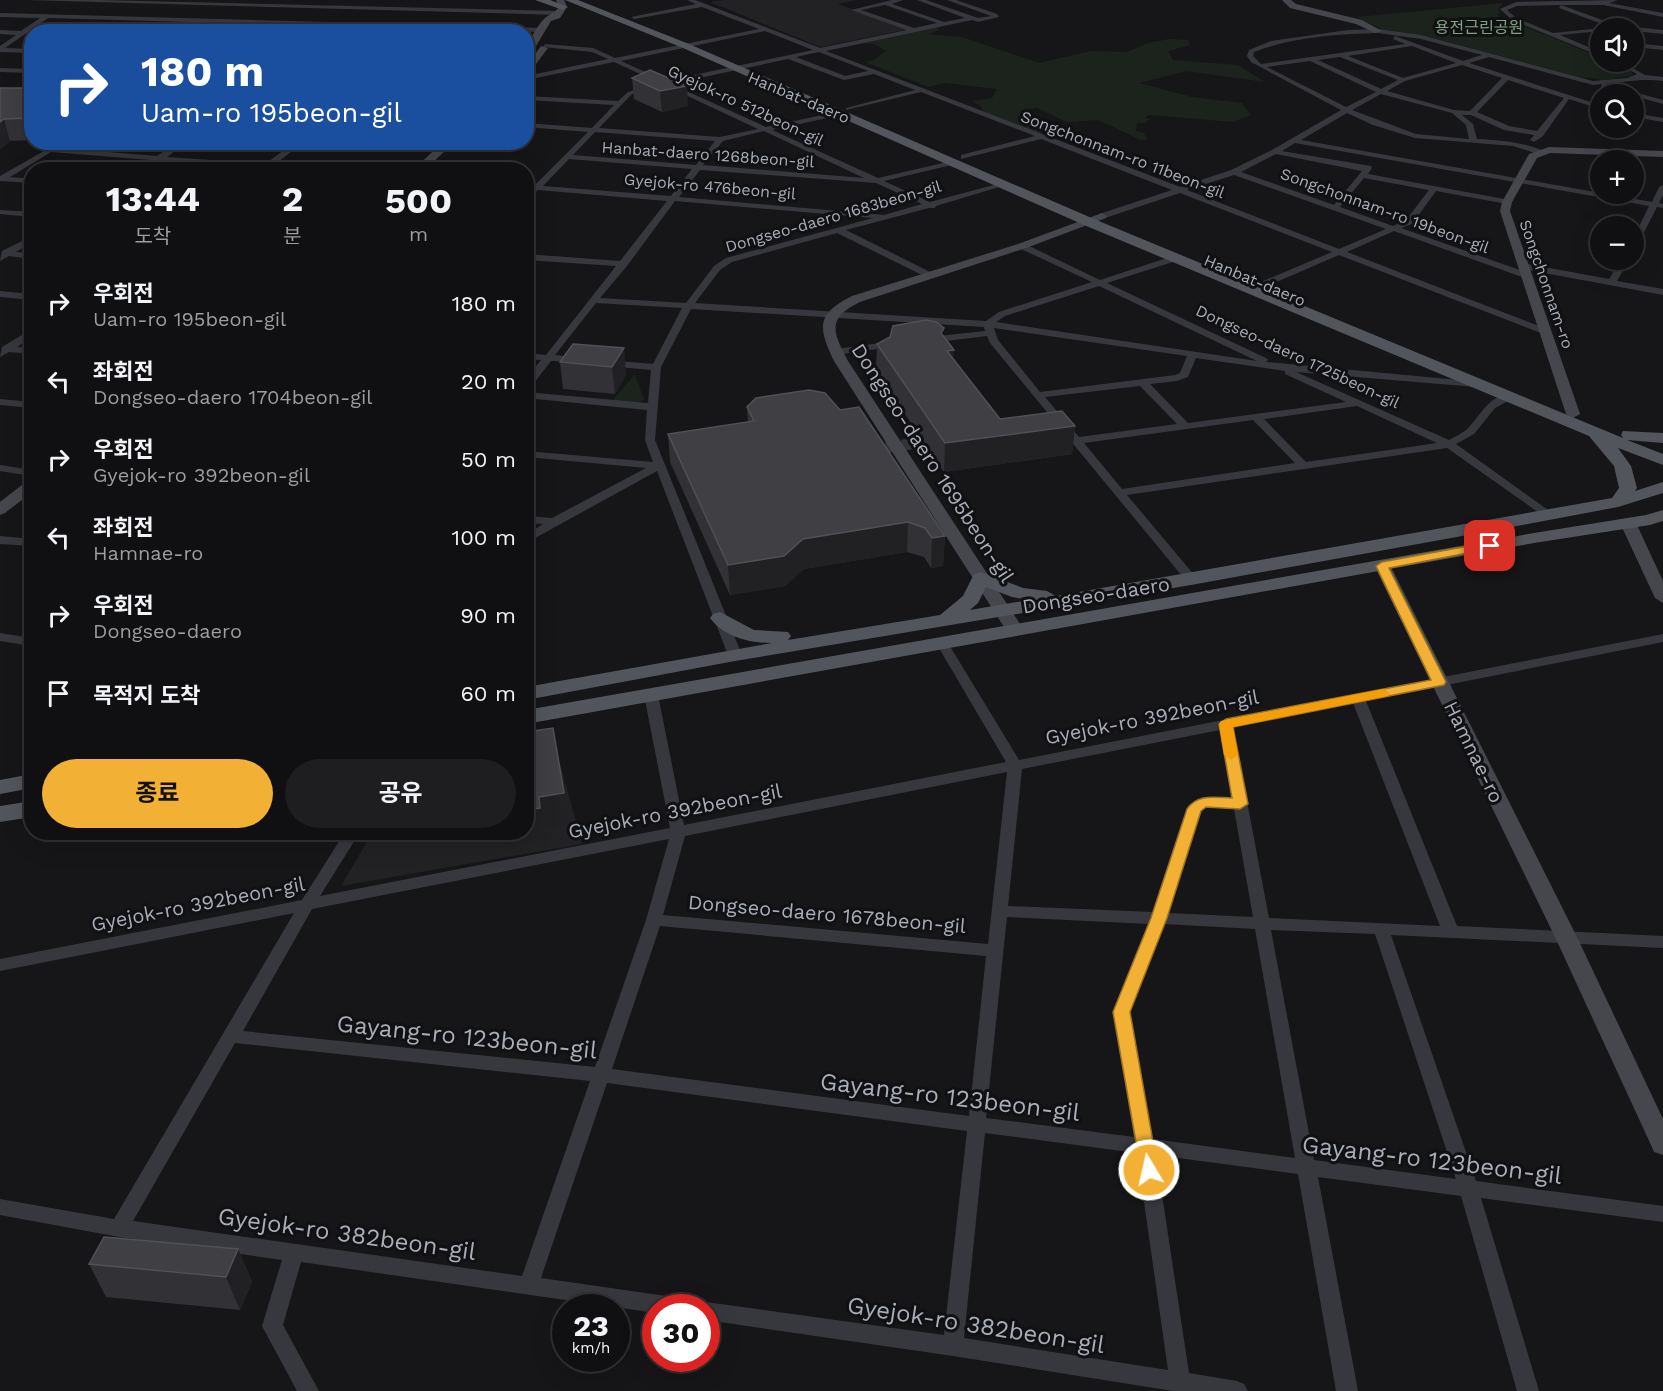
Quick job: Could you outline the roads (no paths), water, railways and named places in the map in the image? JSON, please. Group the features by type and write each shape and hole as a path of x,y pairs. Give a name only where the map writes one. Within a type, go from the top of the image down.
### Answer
{"main road":[{"name":"Hanbat-daero","path":"540,0 561,11 597,4 634,17 747,65 843,111"},
{"name":"Hanbat-daero","path":"597,4 733,68 843,111 1096,219 1176,258 1508,398 1663,447"},
{"path":"561,11 581,10 597,4"},
{"name":"Hanbat-daero","path":"958,160 1005,184 1264,284 1577,420 1663,460"},
{"path":"1577,420 1606,444 1625,469 1629,488 1618,502"},
{"path":"1629,435 1663,438"},
{"name":"Dongseo-daero","path":"534,693 735,655 1191,579 1549,515 1618,502 1663,487"},
{"name":"Dongseo-daero","path":"534,716 1659,518"},
{"path":"939,621 951,616 971,599 981,578 1018,593 1080,598"},
{"path":"720,618 736,631 759,639 834,630 853,635"},
{"path":"0,787 24,782"},
{"path":"0,814 24,810"}],"street":[{"path":"29,0 561,11"},
{"path":"36,24 68,0"},
{"path":"210,24 245,0"},
{"path":"381,14 396,0"},
{"name":"Songchonnam-ro 11beon-gil","path":"690,0 1546,332"},
{"path":"900,0 854,10 914,30"},
{"path":"920,0 978,20 997,16 950,0"},
{"path":"1286,0 1293,6 1359,22 1462,63 1590,104"},
{"path":"1602,3 1615,0"},
{"path":"885,3 944,24"},
{"path":"1550,3 1591,18"},
{"path":"1590,50 1514,19 1503,9 1516,4 1602,3 1663,15"},
{"path":"634,17 702,5"},
{"path":"534,40 548,19 561,11"},
{"path":"0,15 330,24"},
{"path":"534,190 630,93 641,88 972,18"},
{"path":"369,24 374,20"},
{"path":"534,30 542,30"},
{"path":"534,74 767,30"},
{"path":"1553,34 1590,30"},
{"path":"1644,30 1663,32"},
{"path":"1596,84 1421,37 1378,31 1326,35 1258,46 1251,51 1250,56 1260,66 1348,109 1392,130 1418,137 1528,146 1541,153 1559,150 1663,153"},
{"path":"0,32 23,33"},
{"path":"0,49 23,33"},
{"path":"1326,35 1365,51"},
{"path":"534,64 548,42"},
{"name":"Gyejok-ro 512beon-gil","path":"548,42 593,50 615,59 932,206"},
{"path":"1260,66 1412,45"},
{"path":"1644,46 1663,48"},
{"path":"0,49 24,50"},
{"path":"1340,55 1403,80"},
{"path":"595,300 830,315 841,306 856,299 1022,246 1234,172 1296,141 1348,109 1403,80 1489,55"},
{"path":"789,57 844,78 874,72"},
{"path":"1311,59 1383,91 1454,112 1472,113 1507,128 1540,134"},
{"path":"0,70 24,71"},
{"path":"1640,72 1641,76"},
{"path":"1593,83 1613,82 1641,76 1663,79"},
{"path":"1472,113 1506,78"},
{"name":"Hanbat-daero","path":"843,111 921,90"},
{"path":"534,98 621,103"},
{"path":"1528,146 1567,98"},
{"path":"1644,98 1663,102"},
{"path":"534,126 720,139 768,130 843,111"},
{"path":"1454,112 1468,124 1474,142"},
{"path":"1644,117 1663,120"},
{"name":"Hanbat-daero 1268beon-gil","path":"567,157 874,181 1040,137"},
{"path":"534,376 720,139"},
{"path":"1296,141 1659,206"},
{"path":"30,162 50,150 202,162"},
{"path":"154,162 172,150"},
{"path":"273,162 290,150"},
{"path":"416,162 432,150"},
{"path":"424,162 435,150"},
{"path":"1275,152 1507,202"},
{"name":"Songchonnam-ro","path":"1541,153 1533,156 1507,202 1505,211 1577,420"},
{"path":"1335,208 1378,156"},
{"path":"1,179 24,165"},
{"name":"Songchonnam-ro 19beon-gil","path":"1234,172 1395,229 1524,270 1612,282 1663,292"},
{"path":"1,179 24,180"},
{"name":"Dongseo-daero 1683beon-gil","path":"735,655 658,466 650,440 656,367 688,306 717,268 729,260 932,206 1005,184"},
{"name":"Gyejok-ro 476beon-gil","path":"534,187 892,217"},
{"path":"1644,229 1659,206 1663,187"},
{"path":"1264,284 1409,222 1434,188"},
{"path":"0,213 24,214"},
{"path":"840,231 931,276"},
{"path":"2,255 24,243"},
{"name":"Dongseo-daero 1725beon-gil","path":"1022,246 1278,367 1449,444 1549,515"},
{"path":"2,255 24,256"},
{"path":"534,257 624,264"},
{"path":"988,328 1002,314 1176,258"},
{"path":"1612,282 1619,270"},
{"path":"0,294 24,296"},
{"name":"Dongseo-daero 1695beon-gil","path":"988,328 830,315 828,330 836,352 1015,630"},
{"path":"988,328 993,341 1191,579"},
{"path":"836,352 911,342 988,328 1278,367"},
{"path":"2,350 24,337"},
{"path":"2,350 24,351"},
{"path":"1037,395 1181,376 1192,354"},
{"path":"534,357 656,367"},
{"name":"Hanbat-daero","path":"1278,367 1476,384"},
{"path":"1142,382 1185,426"},
{"path":"534,396 653,407"},
{"path":"1118,493 1449,444 1470,432 1491,406 1508,398"},
{"path":"0,402 24,404"},
{"path":"1075,441 1360,403"},
{"path":"1255,416 1303,465"},
{"path":"534,455 658,466"},
{"path":"534,535 658,466"},
{"path":"0,468 24,472"},
{"path":"0,510 24,490"},
{"path":"534,520 554,522"},
{"path":"1628,523 1663,598"},
{"path":"0,540 24,542"},
{"name":"Hamnae-ro","path":"1382,566 1566,937 1663,1145"},
{"path":"0,637 24,641"},
{"name":"Gyejok-ro 392beon-gil","path":"0,964 1663,638"},
{"path":"942,643 1015,765 954,1346"},
{"name":"Dongseo-daero 1678beon-gil","path":"530,1286 654,920 678,832 651,695"},
{"path":"1359,698 1451,932"},
{"path":"1226,724 1347,1391"},
{"path":"1180,1382 1145,1147 1121,1012 1159,918 1194,809 1203,802 1240,804"},
{"path":"120,1228 308,903 348,840"},
{"path":"1000,911 1663,942"},
{"name":"Dongseo-daero 1678beon-gil","path":"654,920 995,951"},
{"path":"1381,929 1469,1189 1528,1391"},
{"name":"Gayang-ro 123beon-gil","path":"230,1036 600,1075 1663,1214"},
{"name":"Gyejok-ro 382beon-gil","path":"0,1207 120,1228 642,1302"},
{"path":"294,1253 272,1326 308,1391"},
{"name":"Gyejok-ro 382beon-gil","path":"720,1313 954,1346 1237,1391"}],"tunnel":[{"path":"870,450 924,442"}],"park label":[{"name":"용전근린공원","path":"1479,27"}]}
